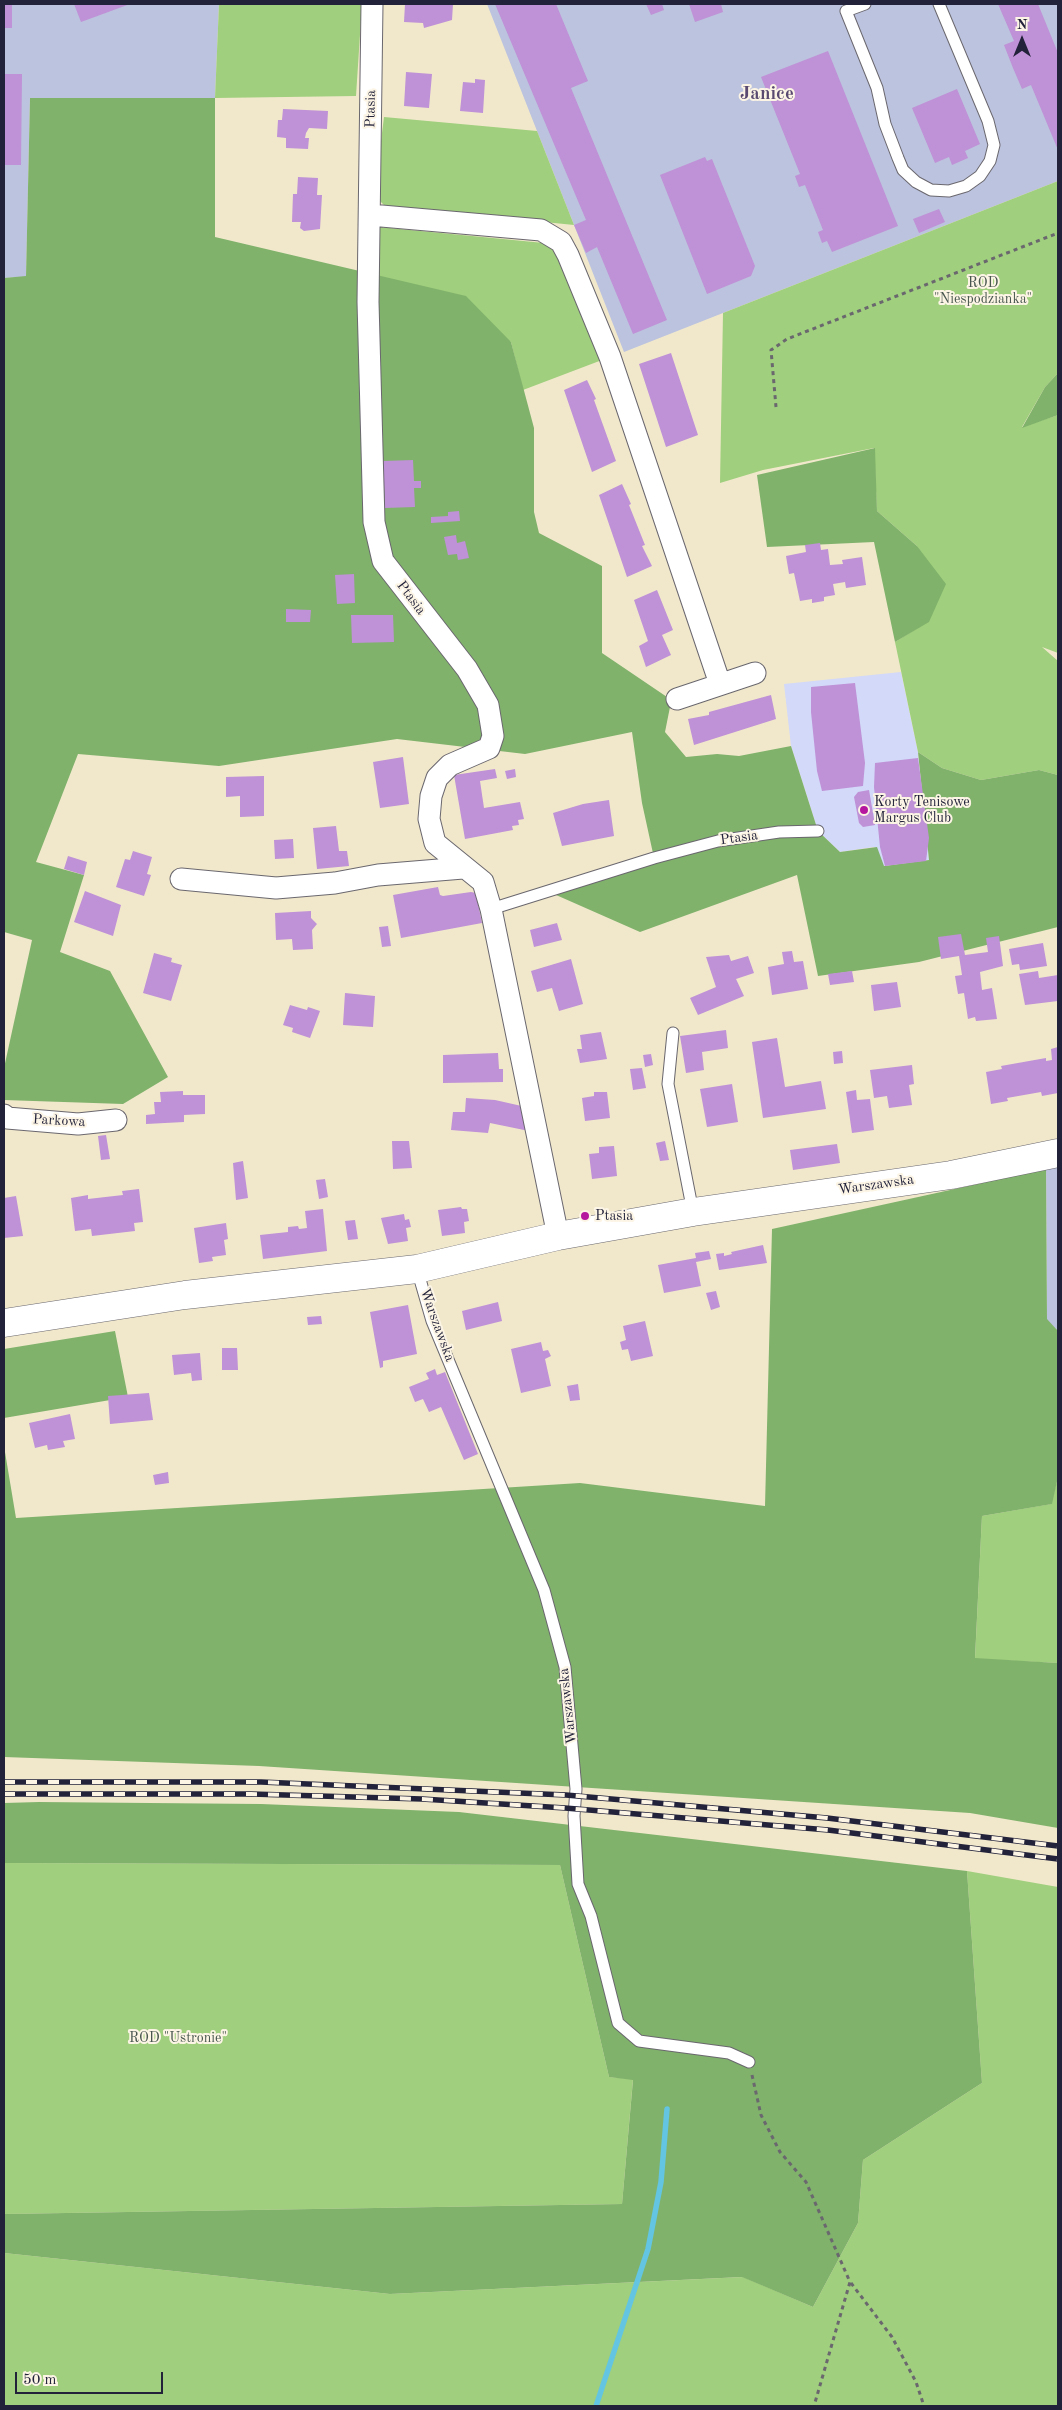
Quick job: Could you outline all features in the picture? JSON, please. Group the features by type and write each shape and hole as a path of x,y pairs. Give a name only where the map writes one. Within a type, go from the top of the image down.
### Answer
{"street":[{"name":"Ptasia","path":"372,4 368,302 374,522 383,560 467,669 488,705 493,736 489,748 450,765 437,778 431,796 429,819 435,843 463,868 483,882 491,909 558,1236"},
{"path":"370,215 541,230 561,242 613,366 720,684"},
{"path":"677,699 755,673"},
{"path":"181,879 276,888 335,882 378,875 463,868"},
{"name":"Parkowa","path":"4,1115 7,1118 78,1124 116,1120"},
{"name":"Warszawska","path":"4,1323 185,1295 417,1269 558,1236 693,1212 951,1174 1058,1153"}],"lane":[{"path":"865,4 846,11 878,92 884,124 903,170 916,182 931,190 949,191 966,186 980,176 990,161 994,145 988,121 939,4"},
{"name":"Ptasia","path":"491,909 654,858 718,841 779,832 818,831"},
{"path":"673,1033 668,1084 693,1212"},
{"name":"Warszawska","path":"417,1269 432,1321 544,1590 565,1666 576,1790 574,1816 578,1884 591,1916 618,2023 639,2041 729,2053 749,2062"}],"path":[{"path":"776,407 771,350 787,339 1058,233"},
{"path":"749,2062 760,2115 780,2152 806,2182 850,2282 892,2337 916,2382 924,2406"},
{"path":"814,2406 850,2282"}],"shaded area":[{"path":"4,4 219,4 215,98 30,98 26,277 4,278"},
{"path":"487,4 1058,4 1058,181 624,352"},
{"path":"901,672 918,752 929,860 883,866 874,847 840,852 818,831 791,746 784,684"},
{"path":"1058,1166 1058,1331 1047,1320 1046,1169"}],"green space":[{"path":"219,4 362,4 356,96 215,98"},
{"path":"30,98 215,98 215,237 466,296 511,342 534,428 534,512 539,533 602,566 602,653 667,697 670,707 665,732 686,757 717,754 739,756 791,746 818,831 840,852 877,847 884,866 929,860 918,752 942,768 981,780 1039,770 1058,775 1058,927 919,962 818,976 797,875 640,932 547,891 654,858 642,803 632,732 525,754 397,739 219,766 78,754 36,862 84,875 60,952 110,971 168,1077 123,1104 4,1100 4,1068 32,940 4,932 4,278 26,276"},
{"path":"384,117 537,131 574,225 385,206 380,201 380,149"},
{"name":"ROD \"Niespodzianka\"","path":"1058,181 1058,373 1045,387 1022,427 1058,415 1058,653 1042,647 1058,661 1058,775 1039,770 981,780 942,768 918,752 895,642 929,621 917,546 877,511 874,448 763,470 720,483 723,313"},
{"path":"379,227 544,243 555,250 602,360 523,390 511,342 376,275"},
{"path":"1058,373 1058,415 1022,428 1045,387"},
{"path":"875,448 877,511 917,546 946,584 929,622 895,642 874,542 767,547 757,475"},
{"path":"1046,1169 1047,1319 1058,1331 1058,1477 1052,1504 982,1516 975,1658 1058,1663 1058,1828 970,1813 259,1766 4,1757 4,1446 16,1518 580,1483 765,1506 772,1229"},
{"path":"115,1331 128,1397 4,1418 4,1349"},
{"path":"1058,1477 1058,1663 975,1659 982,1516 1051,1504"},
{"path":"4,1803 261,1804 459,1812 967,1871 982,2083 863,2160 858,2223 813,2307 742,2277 390,2294 4,2253 4,2214 622,2204 633,2080 609,2077 560,1865 4,1863"},
{"name":"ROD \"Ustronie\"","path":"4,1863 560,1865 609,2077 633,2079 622,2204 4,2214"},
{"path":"967,1871 1058,1887 1058,2406 4,2406 4,2253 390,2294 743,2277 813,2307 858,2223 863,2160 982,2083"}],"building":[{"path":"4,4 12,4 12,28 4,28"},
{"path":"74,4 130,4 81,22"},
{"path":"405,4 453,4 452,20 424,28 423,23 404,22"},
{"path":"495,4 556,4 588,81 571,88 667,320 633,334 597,247 586,253 574,225 586,220"},
{"path":"646,4 662,4 664,10 651,15"},
{"path":"689,4 721,4 723,12 695,22"},
{"path":"998,4 1038,4 1058,53 1058,150 1031,85 1022,89 1013,68 1004,45 1014,41"},
{"path":"828,51 898,226 832,252 827,241 822,243 818,232 823,230 805,185 799,187 795,176 800,174 761,77"},
{"path":"406,72 432,74 429,108 404,106"},
{"path":"4,74 22,74 21,165 4,165"},
{"path":"475,79 485,80 483,113 460,111 463,82 475,83"},
{"path":"957,89 980,144 965,151 968,158 952,165 949,157 935,163 912,108"},
{"path":"283,109 328,111 327,129 309,128 305,138 309,138 308,149 286,148 286,138 277,137 278,120 282,120"},
{"path":"705,157 707,161 712,159 755,266 751,276 707,294 660,175"},
{"path":"298,177 318,178 317,195 322,195 320,229 304,231 300,228 301,222 292,222 293,194 297,194"},
{"path":"939,209 945,222 919,233 913,219"},
{"path":"671,353 698,435 666,447 639,364"},
{"path":"587,380 596,399 594,400 616,461 592,472 564,390"},
{"path":"413,460 414,481 421,481 421,488 414,488 415,507 385,508 384,485 378,485 378,474 383,473 383,461"},
{"path":"622,484 645,545 642,546 652,566 627,577 599,495"},
{"path":"459,511 460,521 431,523 431,517 448,516 448,512"},
{"path":"456,535 457,543 465,541 469,558 458,560 457,554 448,555 444,537"},
{"path":"820,543 821,550 828,549 830,565 843,564 842,560 862,557 866,585 846,588 845,582 833,584 835,595 824,597 824,601 812,603 812,599 800,601 794,573 789,574 786,556 806,552 805,545"},
{"path":"354,574 355,603 337,604 335,575"},
{"path":"657,590 673,630 662,635 671,655 646,667 639,646 648,641 634,600"},
{"path":"286,609 311,610 310,622 286,622"},
{"path":"351,615 393,615 394,642 352,643"},
{"path":"855,683 865,763 863,786 822,791 817,771 811,712 811,687"},
{"path":"771,695 776,719 694,745 688,719 709,715 709,712"},
{"path":"403,757 409,804 380,808 373,762"},
{"path":"918,758 929,838 926,861 885,866 880,847 874,787 875,763"},
{"path":"495,769 497,778 480,781 484,808 520,802 524,819 518,820 519,825 512,826 513,830 465,839 454,775"},
{"path":"515,769 516,777 507,779 505,771"},
{"path":"264,776 264,816 240,817 240,796 226,797 226,777"},
{"name":"Korty Tenisowe Margus Club","path":"869,790 875,825 863,827 859,823 854,797 858,792"},
{"path":"609,800 614,836 562,846 553,813 583,804"},
{"path":"336,826 339,851 347,851 349,866 317,869 313,828"},
{"path":"293,839 294,858 275,859 274,840"},
{"path":"133,851 152,857 147,874 151,875 144,896 116,887 125,859 130,860"},
{"path":"68,856 87,862 84,875 64,869"},
{"path":"438,887 440,895 443,896 476,893 482,923 401,938 393,895"},
{"path":"85,891 121,905 113,936 74,922"},
{"path":"311,911 311,918 317,924 312,930 313,949 293,950 292,939 276,940 275,913"},
{"path":"557,923 562,940 534,947 530,930"},
{"path":"388,926 391,946 382,947 379,927"},
{"path":"961,934 965,955 988,952 986,938 999,936 1003,966 980,972 982,990 992,988 997,1019 976,1021 975,1017 968,1019 964,993 958,994 955,976 962,975 959,956 941,959 938,937"},
{"path":"1043,943 1047,966 1020,970 1019,964 1012,965 1009,949"},
{"path":"792,951 794,962 803,961 808,989 772,995 768,967 784,964 782,952"},
{"path":"154,953 172,958 171,962 182,965 171,1001 143,993"},
{"path":"729,955 731,961 748,956 754,973 736,979 744,996 698,1015 690,998 716,987 706,957"},
{"path":"571,959 583,1004 559,1011 552,988 537,992 531,971"},
{"path":"852,971 854,982 830,985 828,974"},
{"path":"1038,971 1039,978 1058,975 1058,1001 1025,1005 1019,974"},
{"path":"897,982 901,1007 874,1011 871,985"},
{"path":"345,993 375,996 373,1027 343,1025"},
{"path":"290,1005 307,1010 308,1007 320,1011 310,1038 292,1032 293,1028 283,1025"},
{"path":"726,1030 728,1048 702,1052 704,1070 686,1073 680,1036"},
{"path":"601,1032 607,1059 580,1063 577,1049 582,1049 580,1035"},
{"path":"777,1038 785,1087 821,1081 826,1109 763,1118 752,1042"},
{"path":"1058,1047 1058,1093 1042,1096 1041,1092 1007,1098 1008,1101 991,1104 986,1072 1002,1069 1001,1066 1046,1058 1046,1061 1052,1060 1051,1049"},
{"path":"842,1051 843,1063 834,1064 833,1052"},
{"path":"498,1053 499,1069 503,1069 503,1082 443,1083 443,1055"},
{"path":"651,1054 653,1065 645,1067 643,1055"},
{"path":"912,1065 914,1084 909,1085 912,1105 889,1108 887,1096 874,1098 870,1070"},
{"path":"642,1068 646,1088 633,1090 630,1069"},
{"path":"732,1084 738,1122 707,1127 700,1089"},
{"path":"856,1090 857,1100 870,1099 874,1130 852,1133 846,1092"},
{"path":"183,1091 183,1095 205,1095 205,1114 184,1115 184,1122 146,1124 146,1115 155,1114 154,1102 161,1102 160,1092"},
{"path":"594,1092 607,1092 610,1118 585,1121 582,1098 594,1096"},
{"path":"466,1098 495,1100 526,1107 529,1131 490,1123 488,1133 451,1130 453,1112 465,1112"},
{"path":"106,1135 110,1159 101,1160 98,1136"},
{"path":"392,1141 409,1141 412,1168 393,1169"},
{"path":"665,1141 669,1160 660,1161 656,1143"},
{"path":"837,1144 840,1163 793,1170 790,1150"},
{"path":"614,1146 617,1176 592,1179 589,1154 599,1153 599,1147"},
{"path":"243,1161 248,1198 236,1200 233,1163"},
{"path":"325,1179 328,1197 319,1199 316,1180"},
{"path":"139,1189 143,1222 134,1223 135,1231 92,1236 91,1229 75,1231 71,1198 88,1195 88,1199 123,1195 122,1191"},
{"path":"16,1196 23,1236 4,1238 4,1198"},
{"path":"461,1207 462,1209 467,1209 469,1221 464,1222 465,1233 442,1236 438,1210"},
{"path":"323,1209 327,1251 263,1259 260,1235 288,1232 288,1227 298,1226 299,1229 307,1228 305,1211"},
{"path":"404,1214 405,1220 409,1219 411,1227 406,1228 408,1241 388,1244 381,1218"},
{"path":"355,1220 358,1239 348,1240 345,1221"},
{"path":"226,1223 228,1239 224,1240 226,1255 212,1257 213,1261 199,1263 194,1228"},
{"path":"763,1245 767,1263 719,1270 716,1254 724,1253 724,1256 732,1254 731,1252"},
{"path":"709,1251 711,1259 696,1262 701,1286 664,1293 658,1265 696,1258 695,1253"},
{"path":"716,1291 720,1307 711,1310 706,1293"},
{"path":"498,1302 502,1321 466,1330 462,1311"},
{"path":"408,1305 417,1354 383,1361 383,1367 380,1368 370,1312"},
{"path":"321,1316 322,1324 308,1325 307,1317"},
{"path":"645,1321 653,1356 631,1361 628,1349 622,1350 620,1342 626,1340 623,1326"},
{"path":"541,1342 543,1351 548,1350 551,1356 545,1359 551,1386 521,1393 511,1349"},
{"path":"222,1348 237,1348 238,1370 222,1370"},
{"path":"200,1353 202,1380 192,1381 191,1373 174,1375 172,1355"},
{"path":"435,1369 437,1375 445,1372 478,1454 464,1460 441,1407 429,1412 423,1399 415,1402 409,1387 429,1379 426,1373"},
{"path":"578,1384 580,1400 570,1401 567,1386"},
{"path":"149,1393 153,1420 110,1424 108,1396"},
{"path":"70,1414 75,1439 63,1441 65,1447 48,1450 47,1445 35,1448 29,1423"},
{"path":"168,1472 169,1483 155,1485 153,1475"}],"waterway":[{"path":"596,2406 648,2249 661,2182 667,2109"}],"railway":[{"path":"4,1782 261,1782 566,1795 827,1818 1058,1846"},
{"path":"4,1794 251,1794 422,1799 565,1808 828,1830 1058,1859"}],"place":[{"name":"Korty Tenisowe Margus Club","path":"864,810"},
{"name":"Ptasia","path":"585,1216"}],"district":[{"name":"Janice","path":"767,94"}]}
